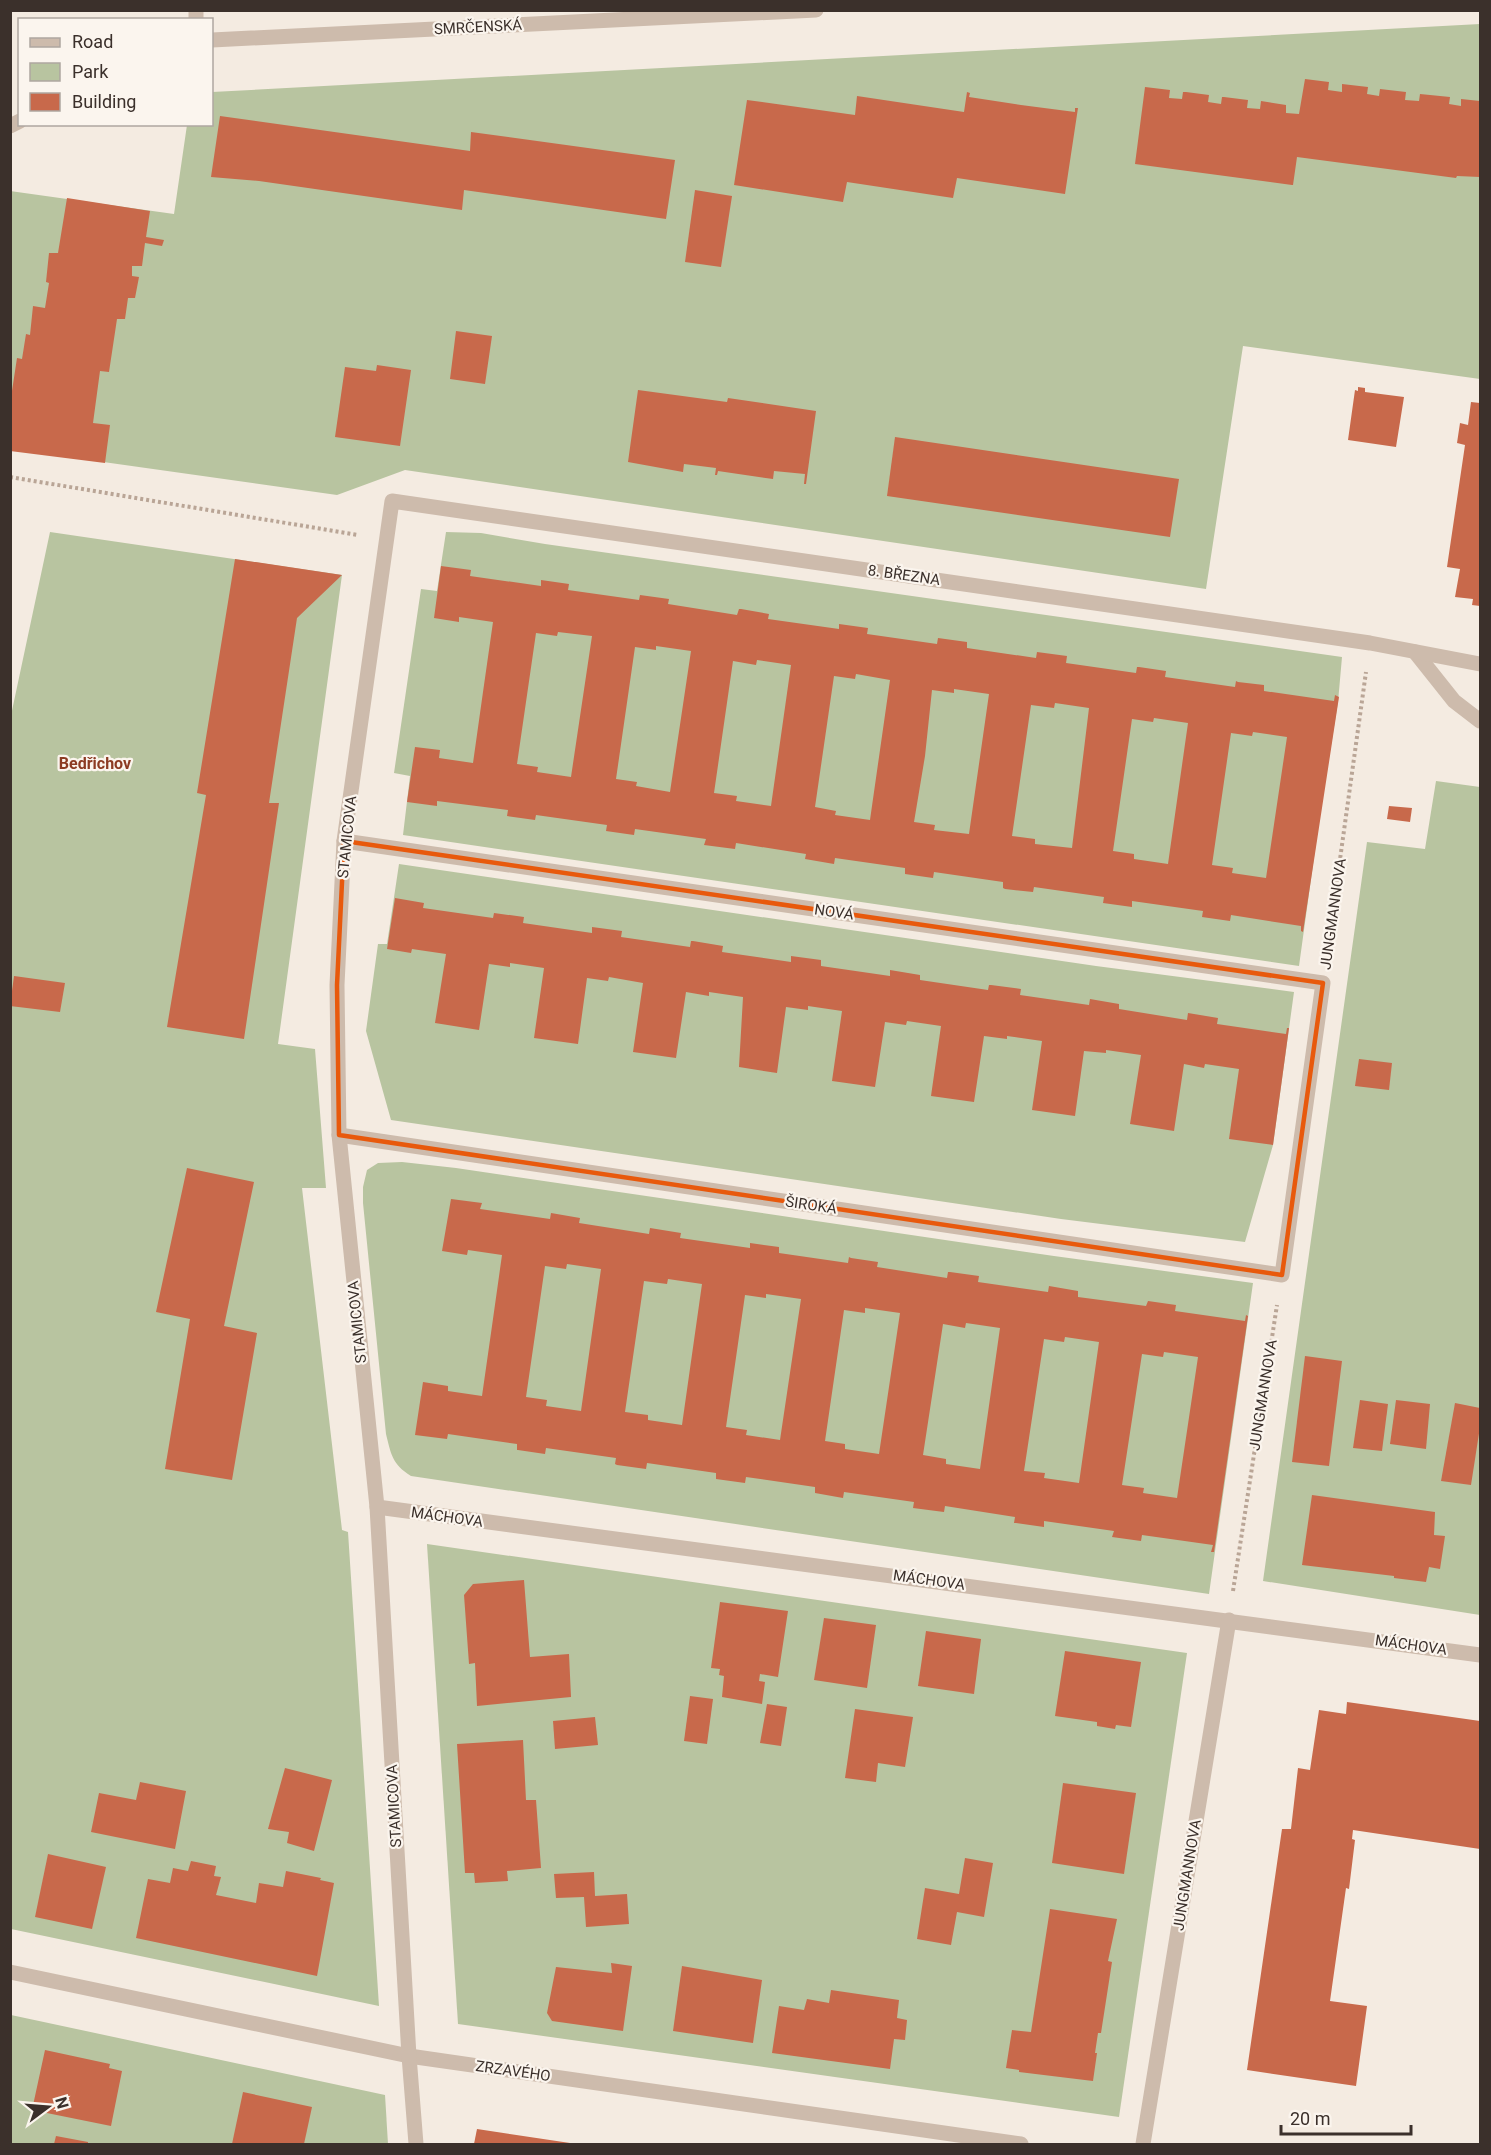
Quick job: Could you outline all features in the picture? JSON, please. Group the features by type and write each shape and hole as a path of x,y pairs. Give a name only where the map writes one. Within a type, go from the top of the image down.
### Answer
{"street":[{"name":"SMRČENSKÁ","path":"213,40 816,10"},
{"name":"STAMICOVA","path":"392,501 344,842 337,985 339,1135 377,1507 416,2145"},
{"name":"8. BŘEZNA","path":"392,501 1370,643 1480,664"},
{"path":"1415,652 1454,701 1480,720"},
{"name":"NOVÁ","path":"344,842 1323,983"},
{"name":"JUNGMANNOVA","path":"1282,1275 1323,983"},
{"name":"ŠIROKÁ","path":"339,1135 1282,1275"},
{"name":"MÁCHOVA","path":"377,1507 1480,1655"},
{"name":"JUNGMANNOVA","path":"1143,2145 1229,1620"},
{"name":"ZRZAVÉHO","path":"10,1972 409,2056 1021,2145"}],"path":[{"path":"10,477 386,539"},
{"name":"JUNGMANNOVA","path":"1323,983 1370,643"},
{"name":"JUNGMANNOVA","path":"1229,1620 1282,1275"}],"highlighted area":[{"path":"344,841 1323,983 1282,1275 339,1135 337,985"}],"green space":[{"path":"1480,24 1480,379 1243,346 1206,589 405,470 337,495 11,449 10,191 174,214 187,126 213,126 213,92"},
{"path":"50,532 342,575 278,1044 315,1049 326,1188 302,1188 342,1530 348,1532 379,2006 11,1929 10,720"},
{"path":"446,532 481,533 1342,657 1338,702 1299,966 403,835 410,776 394,773 421,589 437,591"},
{"path":"1436,781 1480,787 1480,1615 1263,1581 1367,842 1425,849"},
{"path":"399,864 1096,966 1294,992 1273,1145 1245,1242 1061,1219 391,1120 366,1031 378,944 387,944"},
{"path":"402,1162 1253,1283 1209,1594 411,1476 393,1458 386,1434 363,1203 363,1187 367,1170 378,1163"},
{"path":"427,1544 1187,1653 1119,2117 458,2024"},
{"path":"11,2015 385,2095 388,2144 11,2144"}],"building":[{"path":"1305,79 1329,82 1328,90 1342,92 1342,84 1368,87 1367,94 1379,96 1380,89 1406,92 1405,100 1419,101 1420,94 1450,97 1449,104 1461,106 1461,99 1480,101 1480,177 1457,176 1456,178 1297,157 1292,185 1135,164 1145,87 1170,90 1169,98 1182,99 1183,92 1186,92 1209,95 1208,102 1221,104 1222,97 1248,100 1247,108 1260,109 1261,101 1286,105 1286,113 1299,114"},
{"path":"967,92 970,93 969,97 1021,105 1075,112 1075,108 1078,108 1065,194 957,178 953,198 847,182 843,202 734,185 747,100 855,115 857,96 964,112"},
{"path":"220,116 470,151 471,132 675,160 666,219 464,190 462,210 259,181 211,177"},
{"path":"695,190 732,196 721,267 685,262"},
{"path":"67,198 150,211 146,237 164,240 162,246 145,243 142,266 132,266 132,276 139,277 135,298 128,298 125,319 117,319 109,372 100,371 93,423 110,425 105,463 10,451 10,404 17,358 22,359 26,334 30,335 33,306 45,308 49,283 46,282 49,253 58,253"},
{"path":"456,331 492,336 485,384 450,379"},
{"path":"377,365 411,370 400,446 335,437 345,367 376,371"},
{"path":"1358,387 1365,388 1365,392 1404,397 1396,447 1348,440 1355,390 1358,391"},
{"path":"638,390 727,402 728,398 816,411 806,484 804,484 805,474 774,471 773,479 718,471 715,475 716,468 684,464 683,472 628,462"},
{"path":"1471,402 1480,403 1480,606 1472,605 1473,599 1455,597 1460,569 1447,567 1465,445 1457,443 1460,423 1468,425"},
{"path":"895,437 1179,479 1170,537 887,496"},
{"path":"235,559 342,575 297,618 269,803 279,803 244,1039 167,1027 206,795 197,793"},
{"path":"441,566 471,570 470,576 541,586 541,580 569,584 568,590 639,600 640,595 669,599 668,604 737,615 741,609 769,614 768,619 839,629 839,624 868,628 867,634 937,644 938,638 967,642 967,648 1036,658 1037,652 1067,656 1066,663 1136,673 1139,667 1166,671 1165,677 1235,687 1236,681 1264,685 1264,691 1334,701 1335,695 1339,697 1303,932 1301,926 1231,915 1230,921 1202,917 1203,911 1132,901 1132,907 1103,903 1104,897 1034,887 1033,892 1005,889 1003,882 934,872 933,878 905,874 905,868 835,858 834,864 805,859 806,854 736,843 735,849 704,845 706,839 635,829 634,835 606,831 607,825 536,815 535,820 507,816 508,810 437,801 437,806 407,802 415,747 440,750 439,758 473,763 493,622 459,617 459,622 434,618","holes":["558,632 592,636 571,777 537,772 538,767 517,764 536,633 557,636","656,646 691,651 670,792 636,786 637,782 616,779 635,647 656,650","757,660 791,665 771,806 736,801 737,796 714,793 733,661 756,665","856,674 890,680 870,820 835,815 836,811 815,807 834,676 855,679","954,689 989,694 969,834 934,830 935,825 914,822 925,756 932,690 954,693","1055,703 1089,708 1072,848 1035,844 1035,839 1012,836 1031,705 1054,708","1154,718 1188,723 1168,864 1134,859 1134,854 1113,851 1132,719 1153,722","1253,732 1287,737 1266,878 1232,873 1233,868 1212,865 1231,733 1252,736"]},
{"path":"1389,806 1412,808 1410,822 1387,819"},
{"path":"395,898 424,903 423,908 493,918 494,913 524,917 523,923 592,933 592,927 622,931 621,937 690,947 693,941 723,946 722,952 791,962 791,956 821,960 821,966 890,976 890,970 920,975 920,980 988,990 989,985 1021,989 1020,995 1089,1005 1090,999 1119,1004 1119,1009 1187,1020 1188,1013 1218,1018 1217,1024 1286,1034 1289,1028 1273,1145 1229,1139 1239,1069 1205,1064 1204,1068 1184,1064 1174,1131 1130,1124 1141,1055 1106,1050 1106,1053 1084,1051 1075,1116 1032,1110 1042,1041 1007,1036 1007,1039 984,1036 974,1102 931,1096 941,1026 907,1021 906,1025 885,1022 875,1087 832,1081 842,1011 808,1006 808,1010 786,1007 777,1073 739,1067 743,997 709,992 709,996 686,992 676,1058 633,1052 643,983 609,977 608,981 587,978 578,1044 534,1038 544,968 510,963 510,967 489,964 479,1030 435,1023 446,954 412,949 411,953 387,949"},
{"path":"14,976 65,983 60,1012 10,1006"},
{"path":"1359,1059 1392,1063 1389,1090 1355,1086"},
{"path":"187,1168 254,1182 224,1326 257,1333 232,1480 165,1469 190,1319 156,1312"},
{"path":"451,1199 482,1203 480,1209 550,1219 551,1213 580,1218 579,1223 649,1234 650,1228 681,1233 680,1238 750,1248 750,1243 779,1247 779,1253 848,1263 849,1257 878,1262 877,1267 947,1278 950,1272 979,1276 978,1282 1048,1292 1049,1286 1078,1291 1078,1297 1146,1306 1148,1301 1176,1305 1175,1311 1245,1321 1246,1315 1248,1316 1214,1552 1211,1552 1213,1545 1142,1535 1141,1541 1112,1537 1114,1531 1044,1521 1044,1527 1014,1523 1015,1517 945,1506 944,1512 913,1508 914,1502 844,1492 843,1498 815,1493 815,1487 746,1477 745,1483 716,1479 716,1473 647,1463 646,1469 617,1465 615,1464 616,1458 546,1448 545,1454 517,1450 517,1444 448,1434 447,1439 415,1435 423,1382 448,1386 448,1391 482,1396 502,1255 468,1250 467,1255 442,1251","holes":["567,1264 601,1269 581,1411 546,1406 547,1400 526,1397 545,1266 566,1269","668,1279 702,1284 682,1425 648,1420 648,1415 625,1412 644,1281 667,1284","766,1294 801,1299 780,1440 746,1435 747,1430 726,1427 745,1295 766,1298","865,1308 900,1313 879,1454 845,1449 845,1444 825,1441 844,1310 865,1313","966,1323 1000,1328 980,1469 946,1464 946,1459 923,1455 943,1324 965,1328","1065,1337 1099,1342 1079,1483 1044,1478 1045,1473 1024,1471 1044,1339 1064,1342","1164,1352 1198,1357 1177,1498 1143,1493 1144,1488 1122,1485 1142,1354 1163,1357"]},
{"path":"1305,1356 1342,1361 1329,1466 1292,1462"},
{"path":"1360,1400 1388,1404 1382,1451 1353,1448"},
{"path":"1396,1400 1430,1404 1426,1449 1390,1444"},
{"path":"1455,1403 1480,1408 1480,1427 1471,1485 1441,1481"},
{"path":"1312,1495 1435,1512 1434,1535 1445,1536 1440,1569 1429,1567 1426,1582 1302,1565"},
{"path":"524,1580 530,1657 569,1654 571,1697 477,1706 475,1663 469,1664 464,1595 473,1584"},
{"path":"720,1602 788,1611 778,1677 760,1674 759,1681 765,1682 762,1704 722,1697 724,1676 719,1675 720,1669 711,1668"},
{"path":"824,1618 876,1625 867,1688 814,1680"},
{"path":"926,1631 981,1639 974,1694 918,1686"},
{"path":"1065,1651 1141,1662 1131,1727 1116,1725 1115,1729 1097,1726 1097,1722 1055,1716"},
{"path":"690,1696 713,1699 707,1744 684,1741"},
{"path":"1347,1702 1480,1721 1480,1849 1353,1830 1352,1839 1355,1840 1349,1889 1346,1888 1330,2001 1367,2006 1356,2086 1247,2070 1282,1829 1291,1829 1298,1768 1310,1770 1319,1710 1346,1714"},
{"path":"767,1704 787,1707 781,1746 760,1743"},
{"path":"855,1709 913,1717 905,1767 878,1763 876,1782 845,1778"},
{"path":"595,1717 598,1745 555,1749 553,1721"},
{"path":"523,1740 526,1800 536,1800 541,1868 507,1871 508,1881 475,1883 474,1873 465,1873 457,1744"},
{"path":"285,1768 332,1780 314,1851 287,1843 289,1832 268,1829"},
{"path":"140,1782 186,1791 175,1849 91,1832 99,1793 136,1800"},
{"path":"1063,1783 1136,1793 1124,1874 1052,1863"},
{"path":"48,1854 106,1867 92,1929 35,1917"},
{"path":"965,1858 993,1863 984,1917 957,1912 951,1945 917,1939 925,1888 959,1894"},
{"path":"191,1861 216,1866 214,1876 221,1877 216,1895 256,1903 259,1883 283,1887 286,1871 334,1883 317,1976 136,1938 148,1879 170,1883 173,1868 188,1871"},
{"path":"594,1872 595,1896 627,1894 629,1924 586,1927 584,1897 556,1898 554,1874"},
{"path":"1050,1909 1117,1919 1108,1961 1112,1962 1101,2033 1098,2033 1093,2081 1019,2072 1019,2070 1006,2068 1012,2030 1031,2032"},
{"path":"611,1963 632,1966 623,2031 552,2021 547,2013 556,1967 612,1973"},
{"path":"682,1966 762,1980 753,2043 673,2031"},
{"path":"831,1990 899,2000 897,2018 907,2020 905,2040 894,2039 890,2069 772,2053 779,2006 804,2010 807,1999 829,2003"},
{"path":"45,2050 110,2064 109,2068 122,2071 111,2126 32,2110"},
{"path":"243,2092 312,2107 304,2144 232,2144"},
{"path":"477,2129 570,2143 570,2144 474,2144"},
{"path":"56,2136 88,2142 88,2144 54,2144"}],"district":[{"name":"Bedřichov","path":"95,763"}]}
